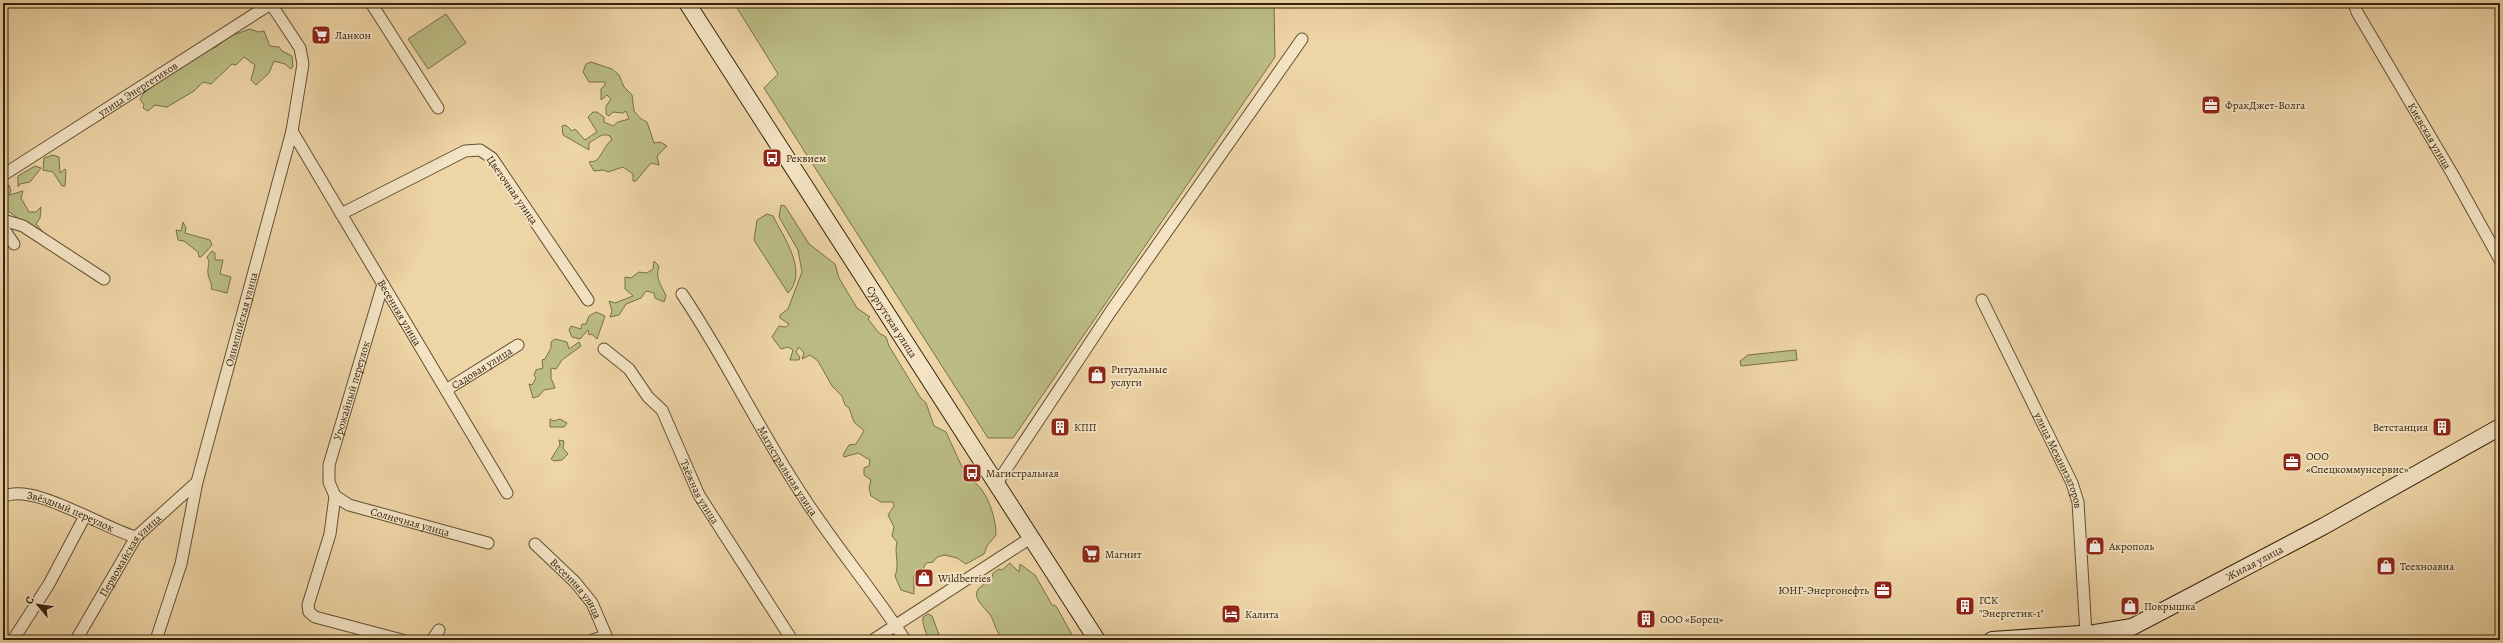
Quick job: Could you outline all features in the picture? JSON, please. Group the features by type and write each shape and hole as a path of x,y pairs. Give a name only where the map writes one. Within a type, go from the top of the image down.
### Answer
{"main road":[{"name":"Сургутская улица","path":"687,3 997,482 1097,640"},
{"name":"Жилая улица","path":"1992,640 2086,634 2132,628 2152,619 2358,508 2500,428"}],"street":[{"name":"Олимпийская улица","path":"156,640 181,564 197,482 292,131 303,64 300,48 272,3"},
{"name":"улица Энергетиков","path":"3,175 272,3"},
{"path":"371,3 438,108"},
{"name":"Киевская улица","path":"2356,8 2453,175 2500,260"},
{"path":"997,482 1111,311 1302,39"},
{"name":"Весенняя улица","path":"292,131 507,494"},
{"name":"Цветочная улица","path":"342,214 465,151 480,150 492,158 588,300"},
{"path":"3,220 22,226 104,279"},
{"path":"3,228 14,244"},
{"name":"Урожайный переулок","path":"336,496 329,482 329,465 383,284"},
{"name":"Магистральная улица","path":"682,294 705,328 766,439 798,488 896,625 905,640"},
{"name":"улица Механизаторов","path":"1982,300 2072,483 2078,502 2086,634"},
{"name":"Садовая улица","path":"446,390 518,345"},
{"name":"Таёжная улица","path":"604,349 629,369 648,397 662,410 699,495 792,640"},
{"name":"Первомайская улица","path":"76,640 122,564 136,537 197,482"},
{"name":"Звёздный переулок","path":"3,497 18,493 45,498 120,533 136,537"},
{"path":"336,496 330,534 308,605 309,612 315,617 402,640"},
{"name":"Солнечная улица","path":"336,496 349,506 488,543"},
{"path":"14,640 49,584 85,516"},
{"path":"874,640 1032,537"},
{"name":"Весенняя улица","path":"535,544 585,594 592,603 607,638"},
{"path":"432,640 440,630"},
{"path":"593,640 607,638"}],"green space":[{"path":"734,3 1274,3 1275,57 1013,438 988,438 764,88 778,74"},
{"path":"446,14 466,43 428,69 408,39"},
{"path":"250,29 258,32 264,31 270,46 279,47 282,51 292,56 293,67 291,69 285,64 274,61 269,73 256,85 251,80 255,65 244,57 236,65 232,64 211,84 203,82 194,91 167,107 155,105 148,111 143,108 144,105 140,99 144,93 191,57 216,47 230,36"},
{"path":"591,62 612,69 619,75 624,87 632,95 634,111 641,119 647,122 654,143 660,142 667,146 657,156 659,165 651,163 636,181 633,181 633,174 623,167 608,172 604,170 594,171 589,162 595,161 599,158 609,142 612,140 610,136 602,135 589,143 589,150 563,135 562,126 566,125 572,131 575,129 585,140 597,132 588,117 593,112 597,112 604,117 604,122 613,126 618,122 629,119 626,111 623,113 613,112 609,116 606,114 606,106 611,99 607,95 601,100 601,89 605,85 605,82 589,82 583,72 586,64"},
{"path":"53,155 59,157 60,173 65,169 66,170 65,186 62,186 53,172 43,170 44,158"},
{"path":"35,166 41,168 30,182 20,184 18,187 18,176"},
{"path":"9,185 11,191 9,195 23,191 21,198 29,212 36,212 41,207 40,218 36,224 44,233 41,235 4,208 7,202 3,199 3,188"},
{"path":"781,205 785,206 809,244 835,264 839,278 857,308 870,317 868,319 879,333 886,337 889,346 920,397 926,403 934,426 946,432 962,467 966,469 968,478 980,488 989,502 996,527 996,535 987,546 984,554 966,564 957,558 945,555 937,557 933,562 926,563 923,569 919,569 914,576 914,594 901,590 895,576 897,567 897,542 892,536 894,527 888,515 894,506 893,502 881,502 871,496 869,488 871,480 864,475 864,468 869,466 870,460 858,453 844,457 843,455 849,445 856,444 864,431 854,422 849,408 845,405 842,396 832,386 818,361 810,355 802,359 804,353 799,347 796,352 800,357 799,360 790,360 793,350 788,347 781,349 772,337 779,326 786,327 789,324 780,318 780,315 788,309 802,272 798,250 779,217"},
{"path":"767,214 773,216 788,244 795,265 796,275 794,284 788,293 754,240 757,220"},
{"path":"183,222 186,228 185,233 210,240 212,245 201,257 199,257 198,252 184,241 178,240 176,230 181,231"},
{"path":"212,251 215,253 215,260 223,260 220,274 231,277 227,293 211,289 208,273 209,261 207,257"},
{"path":"654,261 659,266 658,278 666,296 664,302 655,298 654,293 646,291 641,298 626,304 619,315 610,317 612,311 609,301 615,303 633,296 625,289 625,277 631,278 639,272 647,273 653,269"},
{"path":"596,312 605,316 597,339 592,334 589,335 588,330 580,339 572,337 569,330 571,326 581,329 582,324 586,324 589,316"},
{"path":"555,339 567,342 569,349 579,342 581,346 562,360 556,369 551,368 551,378 555,388 544,390 539,396 533,398 529,384 532,385 536,378 534,375 536,370 543,368 542,360 545,359 551,348 551,342"},
{"path":"1796,350 1797,360 1741,366 1740,361 1748,355"},
{"path":"550,419 554,421 560,419 567,423 564,427 550,427"},
{"path":"559,440 564,441 563,448 568,454 562,460 554,461 551,459 560,445"},
{"path":"1010,563 1019,572 1020,564 1035,575 1052,605 1056,606 1075,640 1003,640 992,618 979,602 977,593 978,589 988,581 991,581 993,573 999,569 1002,570"},
{"path":"928,614 932,616 941,640 930,640 927,635 923,617"}],"place":[{"name":"Ланкон","path":"321,35"},
{"name":"ФракДжет-Волга","path":"2211,105"},
{"name":"Реквием","path":"772,158"},
{"name":"Ритуальные услуги","path":"1097,375"},
{"name":"КПП","path":"1060,427"},
{"name":"Ветстанция","path":"2442,427"},
{"name":"ООО «Спецкоммунсервис»","path":"2292,462"},
{"name":"Магистральная","path":"972,473"},
{"name":"Акрополь","path":"2095,546"},
{"name":"Магнит","path":"1091,554"},
{"name":"Теехноавиа","path":"2386,566"},
{"name":"Wildberries","path":"924,578"},
{"name":"ЮНГ-Энергонефть","path":"1883,590"},
{"name":"ГСК \"Энергетик-1\"","path":"1965,606"},
{"name":"Покрышка","path":"2130,606"},
{"name":"Калита","path":"1231,614"},
{"name":"ООО «Борец»","path":"1646,619"}]}
